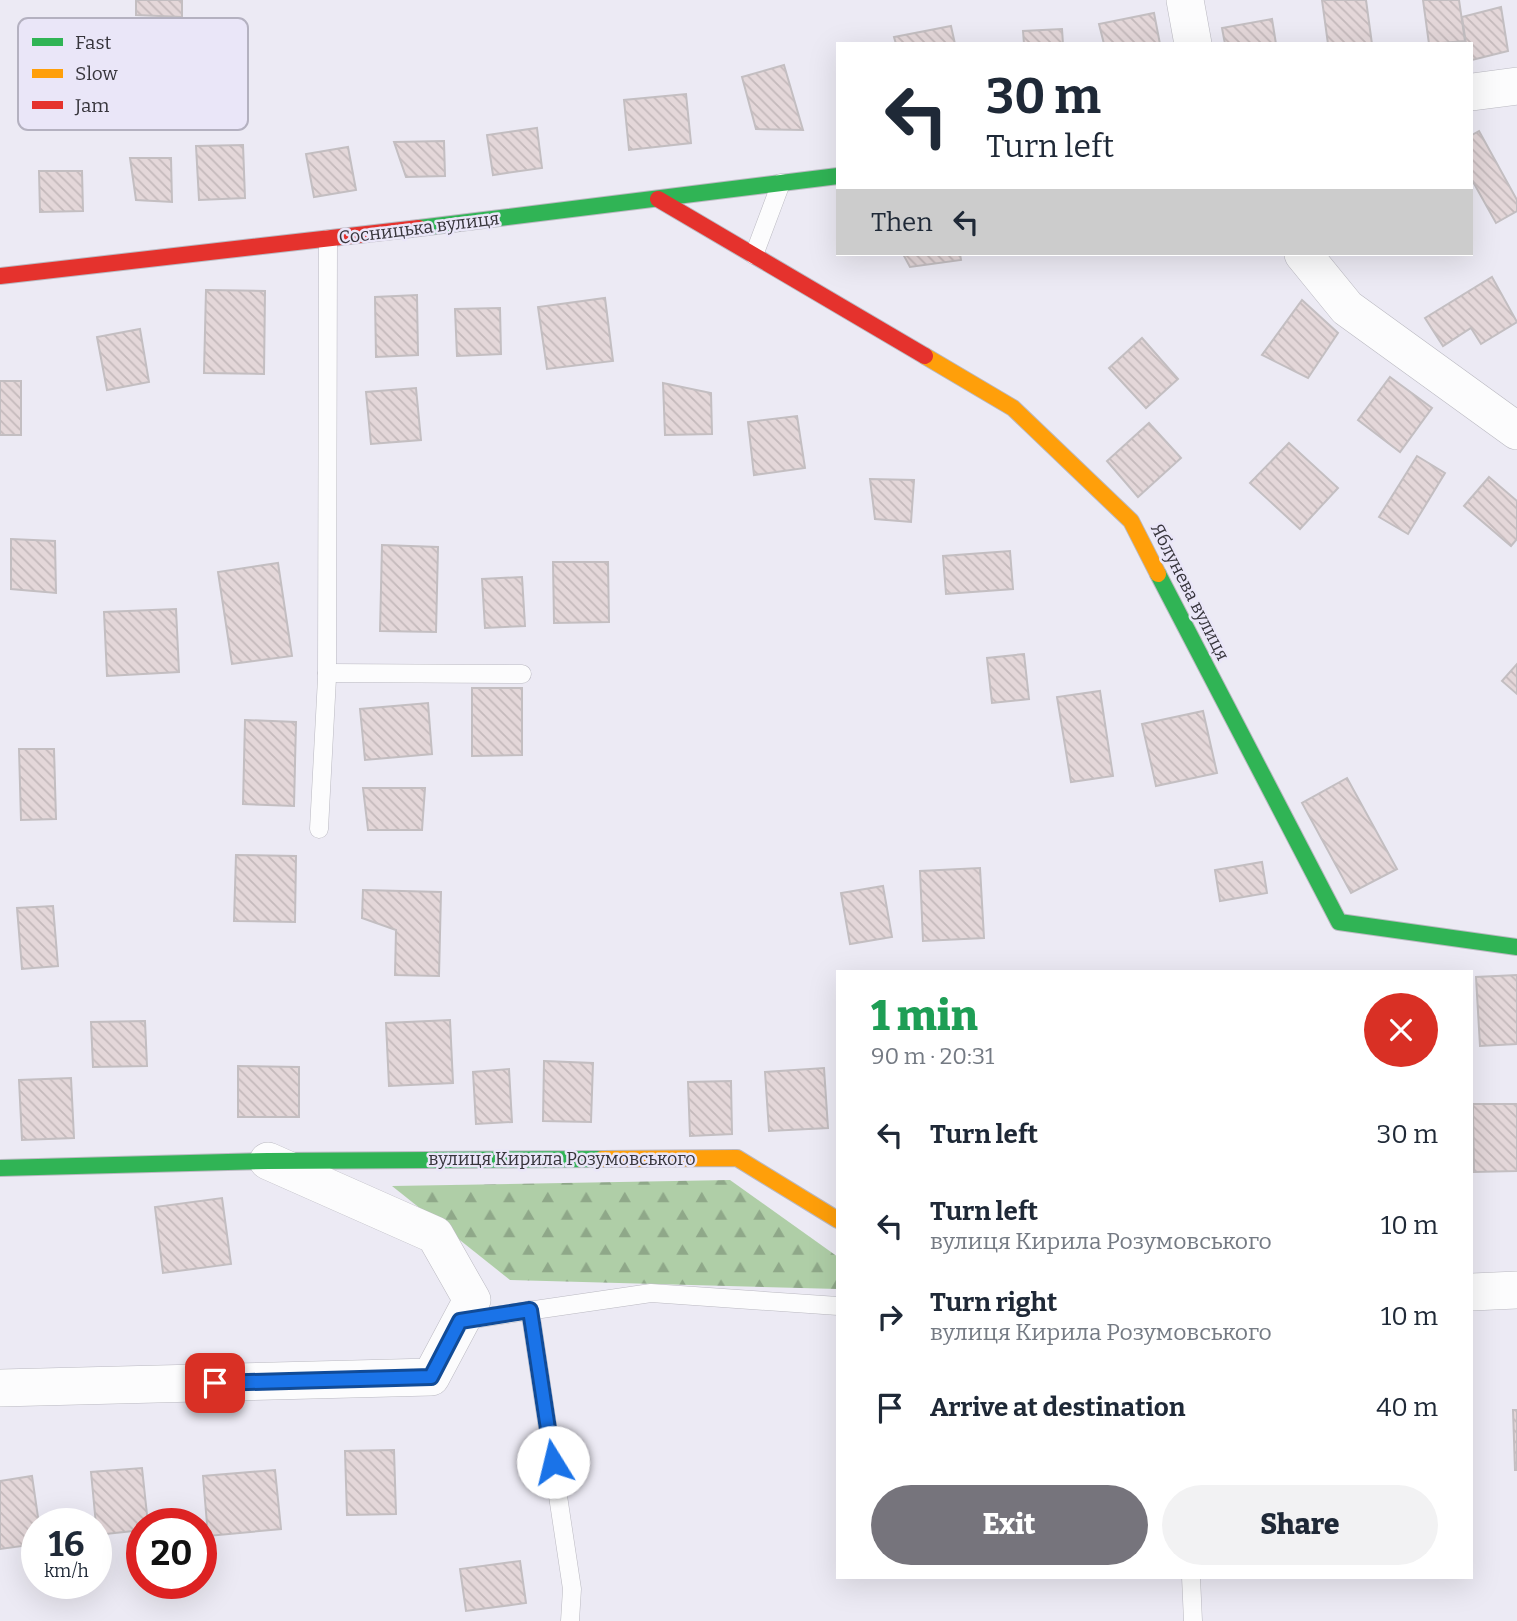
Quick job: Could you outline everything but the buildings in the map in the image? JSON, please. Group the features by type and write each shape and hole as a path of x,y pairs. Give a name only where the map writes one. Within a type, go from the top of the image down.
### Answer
{"street":[{"path":"1185,0 1193,42"},
{"path":"1473,92 1517,86"},
{"name":"Сосницька вулиця","path":"0,276 328,239 836,176"},
{"name":"Яблунева вулиця","path":"658,199 1013,408 1131,521 1339,922 1517,947"},
{"path":"1305,256 1347,308 1517,430"},
{"name":"вулиця Кирила Розумовського","path":"0,1168 268,1161 737,1158 836,1219"},
{"name":"вулиця Кирила Розумовського","path":"0,1388 431,1377 472,1300 435,1235 268,1161"},
{"path":"1473,1292 1517,1290"}],"lane":[{"path":"754,255 782,183"},
{"path":"319,829 327,673 328,239"},
{"path":"327,673 522,674"},
{"path":"460,1321 651,1293 836,1306"},
{"path":"530,1310 572,1589 570,1621"},
{"path":"1191,1579 1193,1621"}],"green space":[{"path":"730,1180 836,1256 836,1289 510,1280 392,1186"}],"traffic: fast":[{"path":"419,228 836,176"},
{"path":"1158,574 1339,922 1517,947"},
{"path":"0,1168 268,1161 602,1159"}],"traffic: slow":[{"path":"925,356 1013,408 1131,521 1158,574"},
{"path":"602,1159 737,1158 836,1219"}],"traffic: jam":[{"path":"658,199 925,356"},
{"path":"0,276 419,228"}],"route":[{"path":"215,1383 431,1377 460,1321 530,1310 553,1462"}]}
